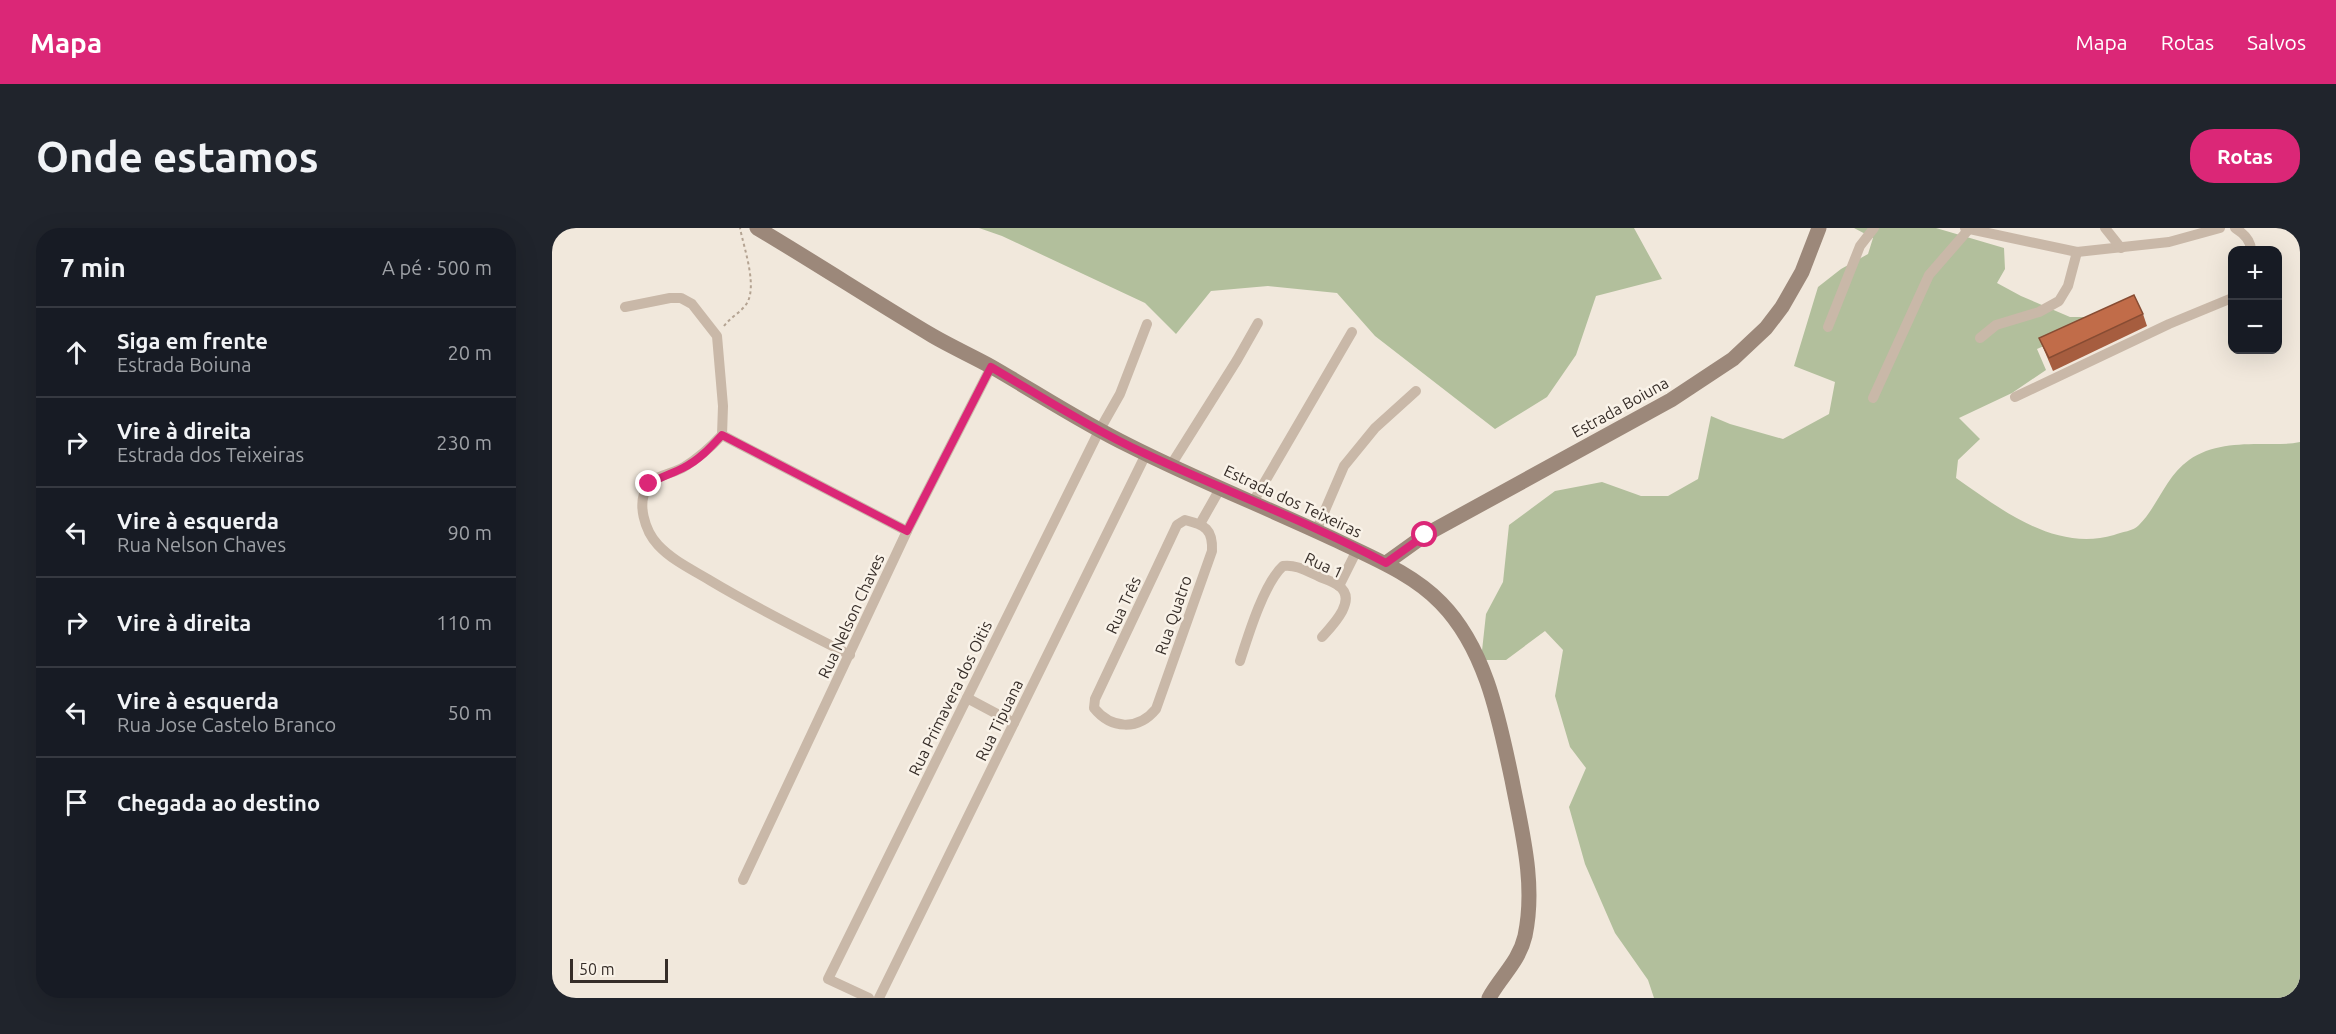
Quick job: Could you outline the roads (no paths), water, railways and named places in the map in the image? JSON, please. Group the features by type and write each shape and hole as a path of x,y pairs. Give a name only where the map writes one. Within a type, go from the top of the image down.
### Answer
{"street":[{"name":"Estrada Boiuna","path":"1386,563 1425,535 1671,400 1733,359 1766,328 1782,307 1802,272 1819,228"},
{"path":"1828,327 1860,246 1875,228"},
{"path":"2105,228 2121,248"},
{"path":"1873,398 1929,275 1967,229 2077,252 2169,243 2220,228"},
{"path":"2235,228 2244,233 2251,246"},
{"name":"Estrada dos Teixeiras","path":"763,230 934,337 991,367 1099,431 1386,563 1440,602 1459,625 1490,690 1502,733 1528,868 1529,897 1525,938 1516,962 1489,998"},
{"path":"1980,338 1995,324 2038,312 2059,301 2068,286 2077,252"},
{"path":"625,307 681,298 692,304 717,336 723,406 722,435 706,453 682,469 661,476 649,484 642,498 643,512 656,543 671,557 749,604 850,655"},
{"path":"2015,397 2169,324 2228,300"},
{"path":"1171,465 1238,360 1258,323"},
{"name":"Rua Primavera dos Oitis","path":"869,998 828,979 1099,431 1120,394 1147,324"},
{"path":"1253,502 1352,332"},
{"name":"Rua Nelson Chaves","path":"743,880 907,531 991,367"},
{"path":"1317,531 1344,466 1375,428 1416,391"},
{"path":"722,435 907,531"},
{"name":"Rua Tipuana","path":"879,998 1146,454"},
{"path":"1200,524 1221,488"},
{"name":"Rua Três","path":"1155,709 1148,719 1129,725 1116,723 1100,715 1094,708 1095,699 1177,525 1185,520 1200,524"},
{"name":"Rua Quatro","path":"1155,709 1212,551 1213,538 1209,531 1200,524"},
{"path":"1340,586 1357,550"},
{"name":"Rua 1","path":"1240,662 1254,621 1276,573 1283,566 1296,567 1340,586 1345,593 1345,604 1337,621 1322,637"},
{"path":"967,698 1014,723"}]}
